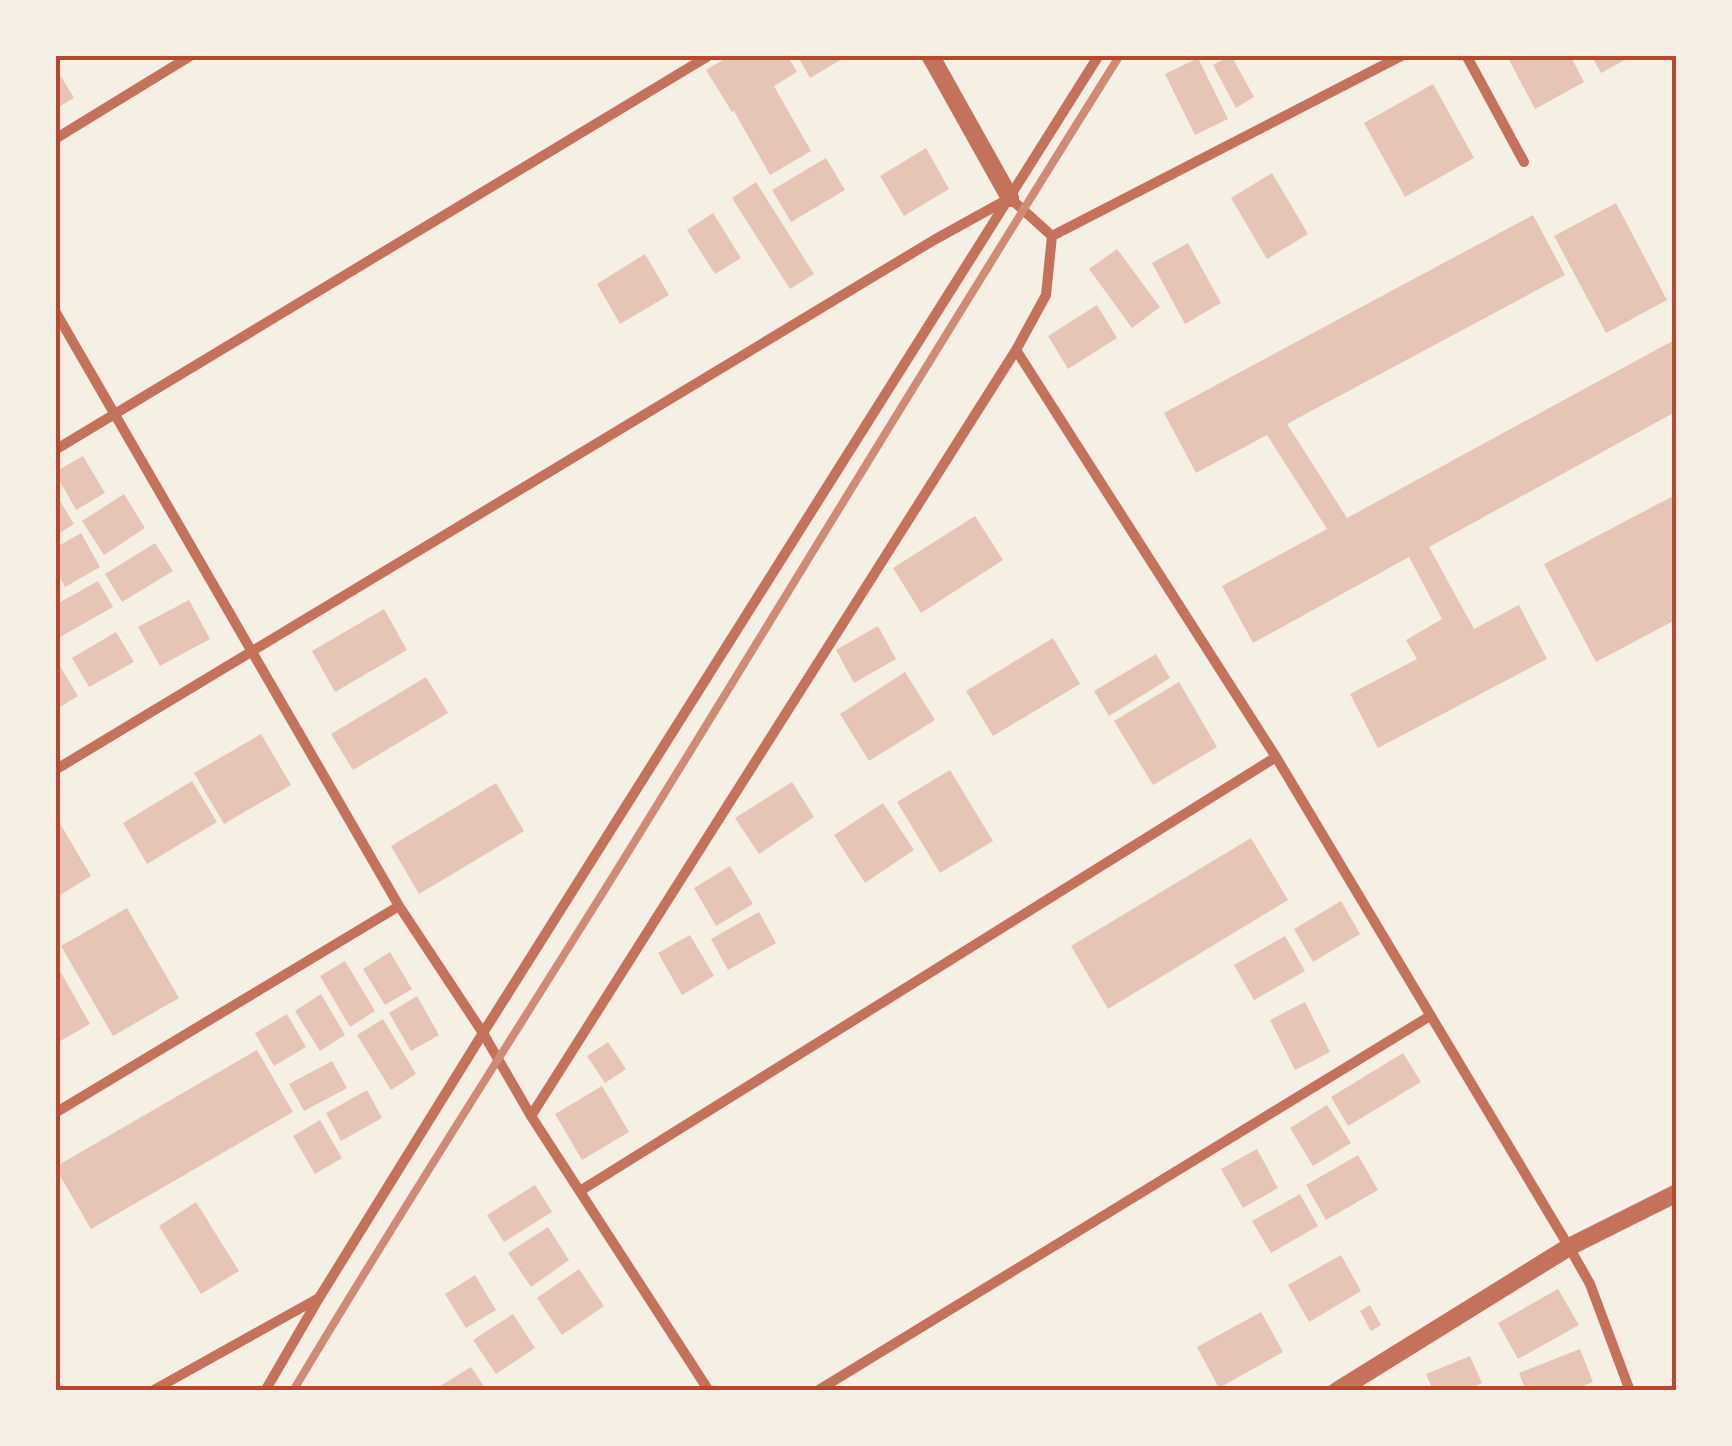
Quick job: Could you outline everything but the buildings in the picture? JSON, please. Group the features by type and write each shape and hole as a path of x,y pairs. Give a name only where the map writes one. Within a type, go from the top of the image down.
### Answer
{"street":[{"path":"55,139 192,55"},
{"path":"55,450 710,55"},
{"path":"930,55 1010,198 1052,236"},
{"path":"265,1391 483,1033 1099,55"},
{"path":"1052,236 1403,55"},
{"path":"1466,55 1524,162"},
{"path":"55,770 917,250 1010,198"},
{"path":"532,1116 1016,350 1046,295 1052,236"},
{"path":"55,311 400,906 710,1391"},
{"path":"1016,350 1276,758 1570,1247 1590,1284 1630,1391"},
{"path":"580,1190 1276,758"},
{"path":"55,1114 400,906"},
{"path":"817,1391 1430,1016"},
{"path":"1337,1391 1570,1247 1677,1194"},
{"path":"152,1391 319,1298"}],"railway":[{"path":"293,1391 1120,55"}]}
